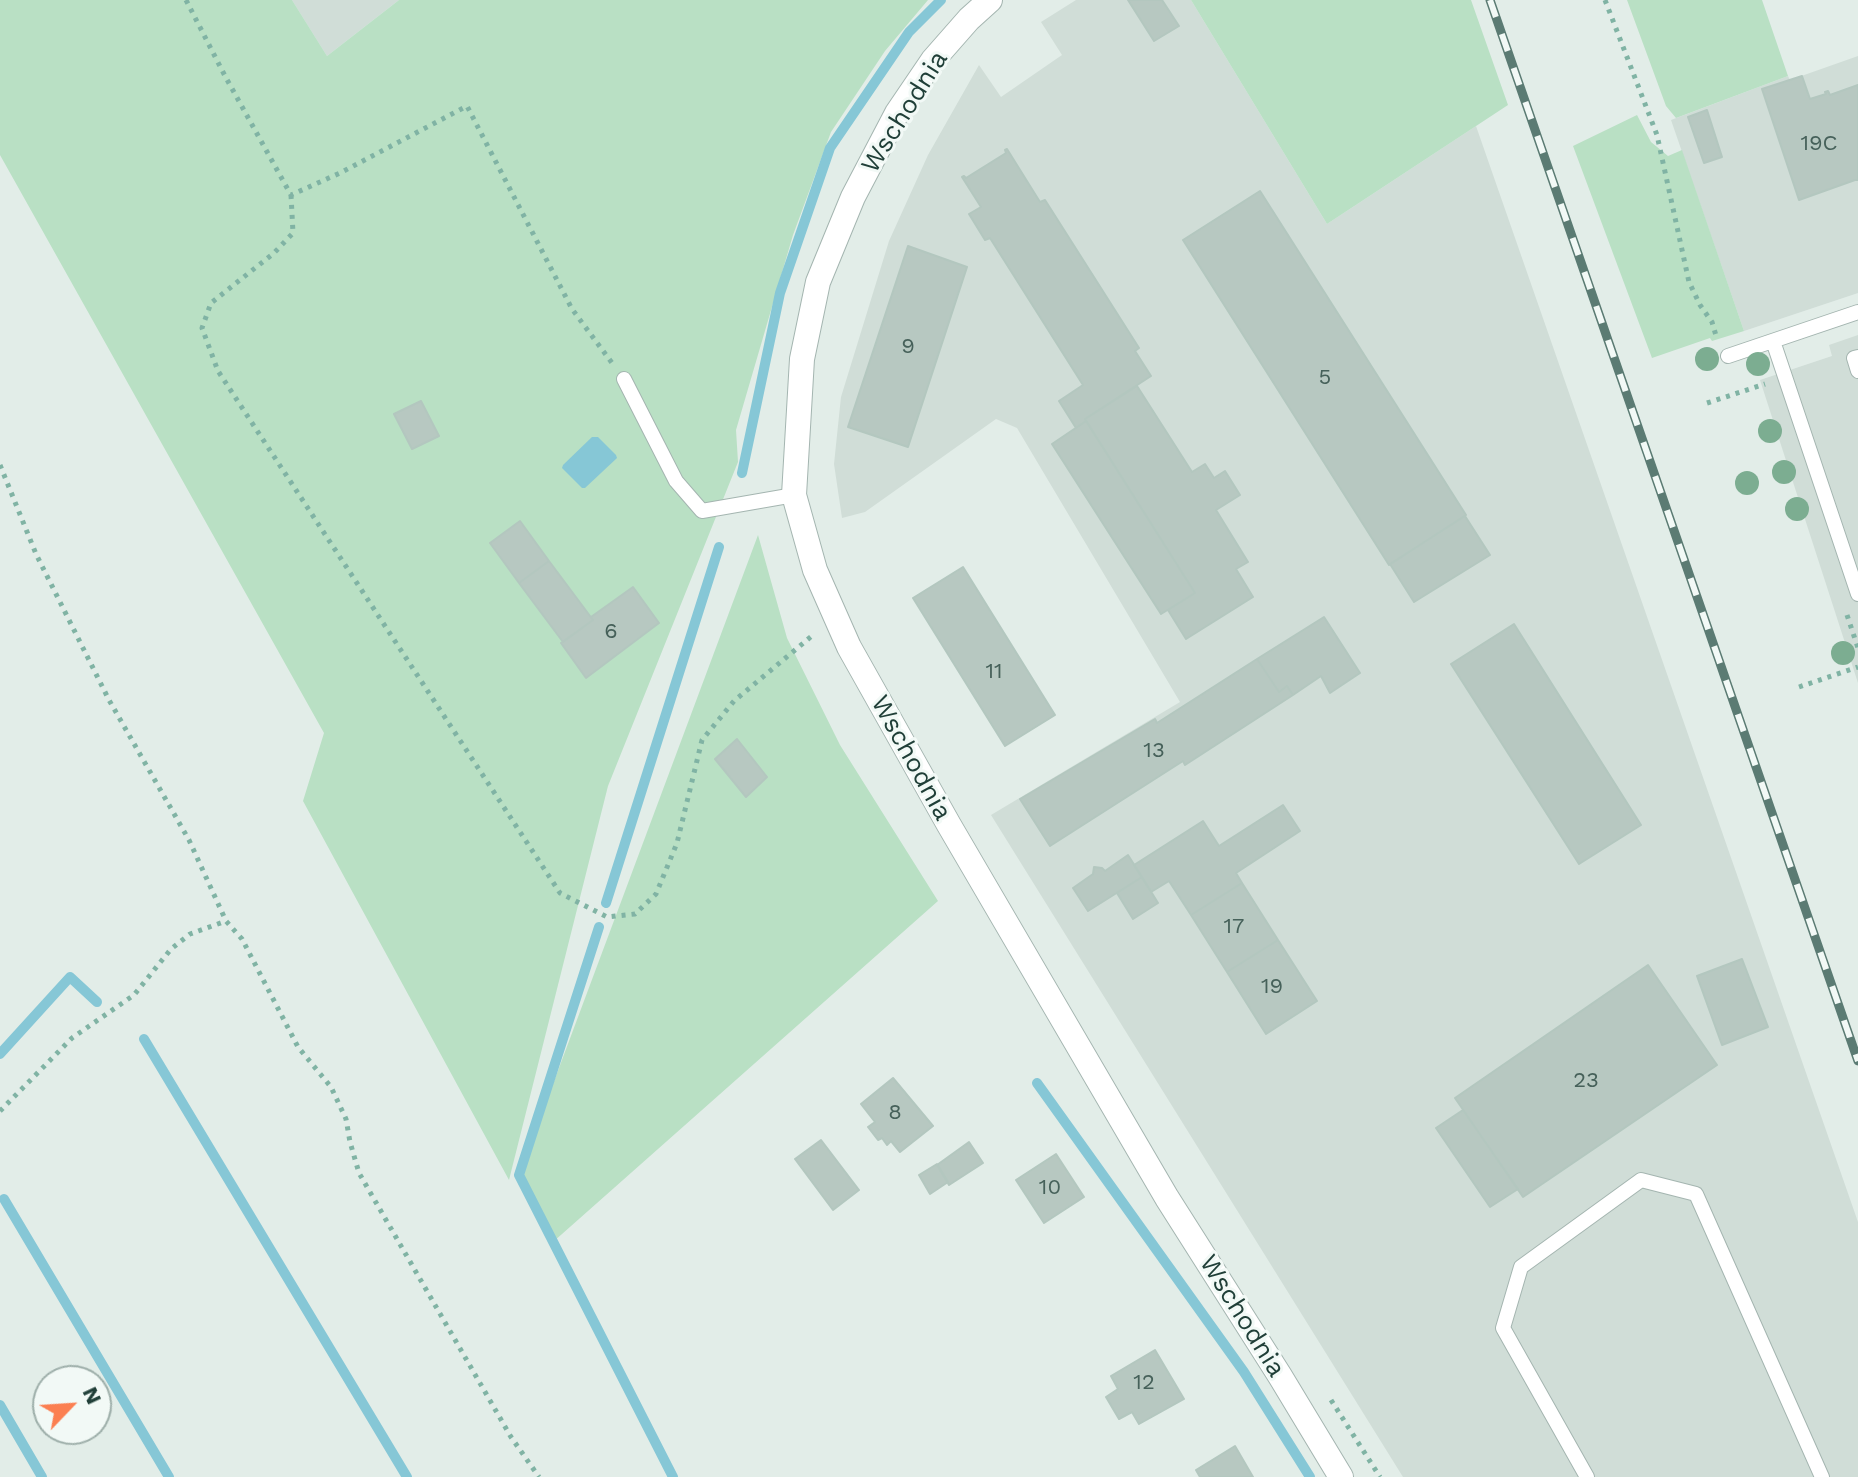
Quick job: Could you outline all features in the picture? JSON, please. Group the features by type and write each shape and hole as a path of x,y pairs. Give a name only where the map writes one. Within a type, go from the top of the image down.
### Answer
{"street":[{"name":"Wschodnia","path":"990,0 933,60 897,113 853,197 818,282 802,359 794,495 815,570 864,674 1167,1198 1341,1477"}],"lane":[{"path":"1728,356 1858,312"},
{"path":"1773,341 1858,594"},
{"path":"1858,357 1854,358 1858,371"},
{"path":"624,379 676,481 702,511 794,495"},
{"path":"1587,1477 1503,1328 1521,1267 1641,1180 1696,1194 1822,1477"}],"path":[{"path":"186,0 291,195 293,233 274,253 211,303 202,328 218,371 560,893 607,917 635,914 656,894 677,843 702,740 734,701 794,652"},
{"path":"1605,0 1657,135 1689,282 1712,322"},
{"path":"291,195 340,173 467,106 572,309 624,379"},
{"path":"1707,403 1770,382"},
{"path":"0,465 43,568 109,700 189,840 226,921 242,939 298,1047 331,1087 346,1119 359,1173 511,1437 539,1477"},
{"path":"1799,687 1858,667"},
{"path":"0,1111 72,1038 134,995 171,949 190,934 226,921"}],"shaded area":[{"path":"292,0 399,0 327,56"},
{"path":"1076,0 1191,0 1327,224 1476,126 1858,1222 1858,1477 1403,1477 991,815 1180,702 1017,428 996,419 865,512 842,518 834,464 841,397 889,241 928,155 979,65 1001,97 1062,55 1041,22"},
{"path":"1858,56 1858,293 1744,331 1671,120 1788,76 1790,80"},
{"path":"1858,335 1858,683 1760,380 1832,356 1829,345"}],"green space":[{"path":"0,0 292,0 327,56 399,0 928,0 885,51 831,132 793,235 736,430 738,462 608,786 509,1180 303,801 324,733 0,155"},
{"path":"1191,0 1471,0 1508,105 1327,224"},
{"path":"1627,0 1762,0 1788,76 1676,118 1666,106"},
{"path":"1637,115 1651,142 1668,156 1682,150 1744,331 1712,341 1710,338 1652,358 1573,146"},
{"path":"758,535 787,638 840,745 938,901 553,1242 519,1175"}],"water":[{"path":"592,437 598,437 617,458 582,488 562,468"}],"building":[{"path":"1128,0 1162,0 1179,26 1154,41"},
{"path":"1802,76 1810,99 1828,91 1830,95 1858,85 1858,180 1799,200 1762,89"},
{"path":"1707,110 1722,157 1704,163 1688,117"},
{"path":"1007,149 1040,202 1045,200 1139,348 1135,351 1151,376 1076,428 1059,401 1083,385 990,238 985,240 969,214 981,207 962,177 966,178 1006,153"},
{"path":"1260,191 1466,515 1389,565 1183,240"},
{"path":"908,246 967,267 908,447 848,427"},
{"path":"1137,386 1192,472 1205,464 1214,478 1225,471 1240,495 1216,510 1248,562 1236,569 1253,597 1186,639 1168,610 1195,593 1085,419"},
{"path":"421,401 439,436 412,449 394,414"},
{"path":"1086,421 1195,593 1161,614 1052,444"},
{"path":"1465,516 1490,555 1414,602 1390,564"},
{"path":"520,521 549,561 519,583 490,543"},
{"path":"549,561 593,620 563,642 519,583"},
{"path":"963,567 1055,715 1005,746 913,598"},
{"path":"633,587 659,623 586,678 561,643"},
{"path":"1324,617 1360,673 1330,693 1321,676 1293,695 1287,686 1279,692 1257,659"},
{"path":"1514,624 1641,825 1579,864 1451,664"},
{"path":"1257,659 1279,692 1287,686 1293,695 1185,765 1183,761 1050,846 1020,799 1155,719 1157,723"},
{"path":"737,739 767,777 746,797 715,759"},
{"path":"1283,805 1300,831 1236,873 1242,883 1191,915 1169,881 1151,892 1134,865 1203,821 1219,846"},
{"path":"1128,855 1142,877 1088,911 1073,888 1093,874 1094,867 1105,871"},
{"path":"1142,877 1158,903 1133,919 1117,893"},
{"path":"1242,883 1278,940 1227,972 1191,915"},
{"path":"1278,940 1317,1001 1266,1034 1227,972"},
{"path":"1742,959 1768,1027 1722,1045 1697,976"},
{"path":"1648,965 1717,1065 1523,1197 1455,1098"},
{"path":"893,1078 933,1126 900,1152 891,1141 887,1145 882,1138 878,1140 868,1127 875,1122 861,1104"},
{"path":"1463,1110 1518,1189 1490,1207 1436,1128"},
{"path":"821,1140 859,1190 833,1210 795,1159"},
{"path":"969,1142 983,1163 949,1185 937,1165"},
{"path":"1056,1154 1084,1197 1044,1223 1016,1180"},
{"path":"937,1164 948,1182 930,1194 919,1175"},
{"path":"1155,1350 1184,1399 1139,1424 1132,1412 1119,1419 1106,1397 1118,1389 1111,1376"},
{"path":"1235,1446 1253,1477 1200,1477 1196,1470"}],"waterway":[{"path":"742,473 780,293 830,148 909,32 941,0"},
{"path":"606,903 719,547"},
{"path":"599,927 519,1175 673,1477"},
{"path":"0,1054 70,977 97,1002"},
{"path":"144,1039 407,1477"},
{"path":"1037,1083 1244,1372 1310,1477"},
{"path":"4,1199 169,1477"},
{"path":"0,1405 42,1477"}],"railway":[{"path":"1490,0 1858,1061"}]}
